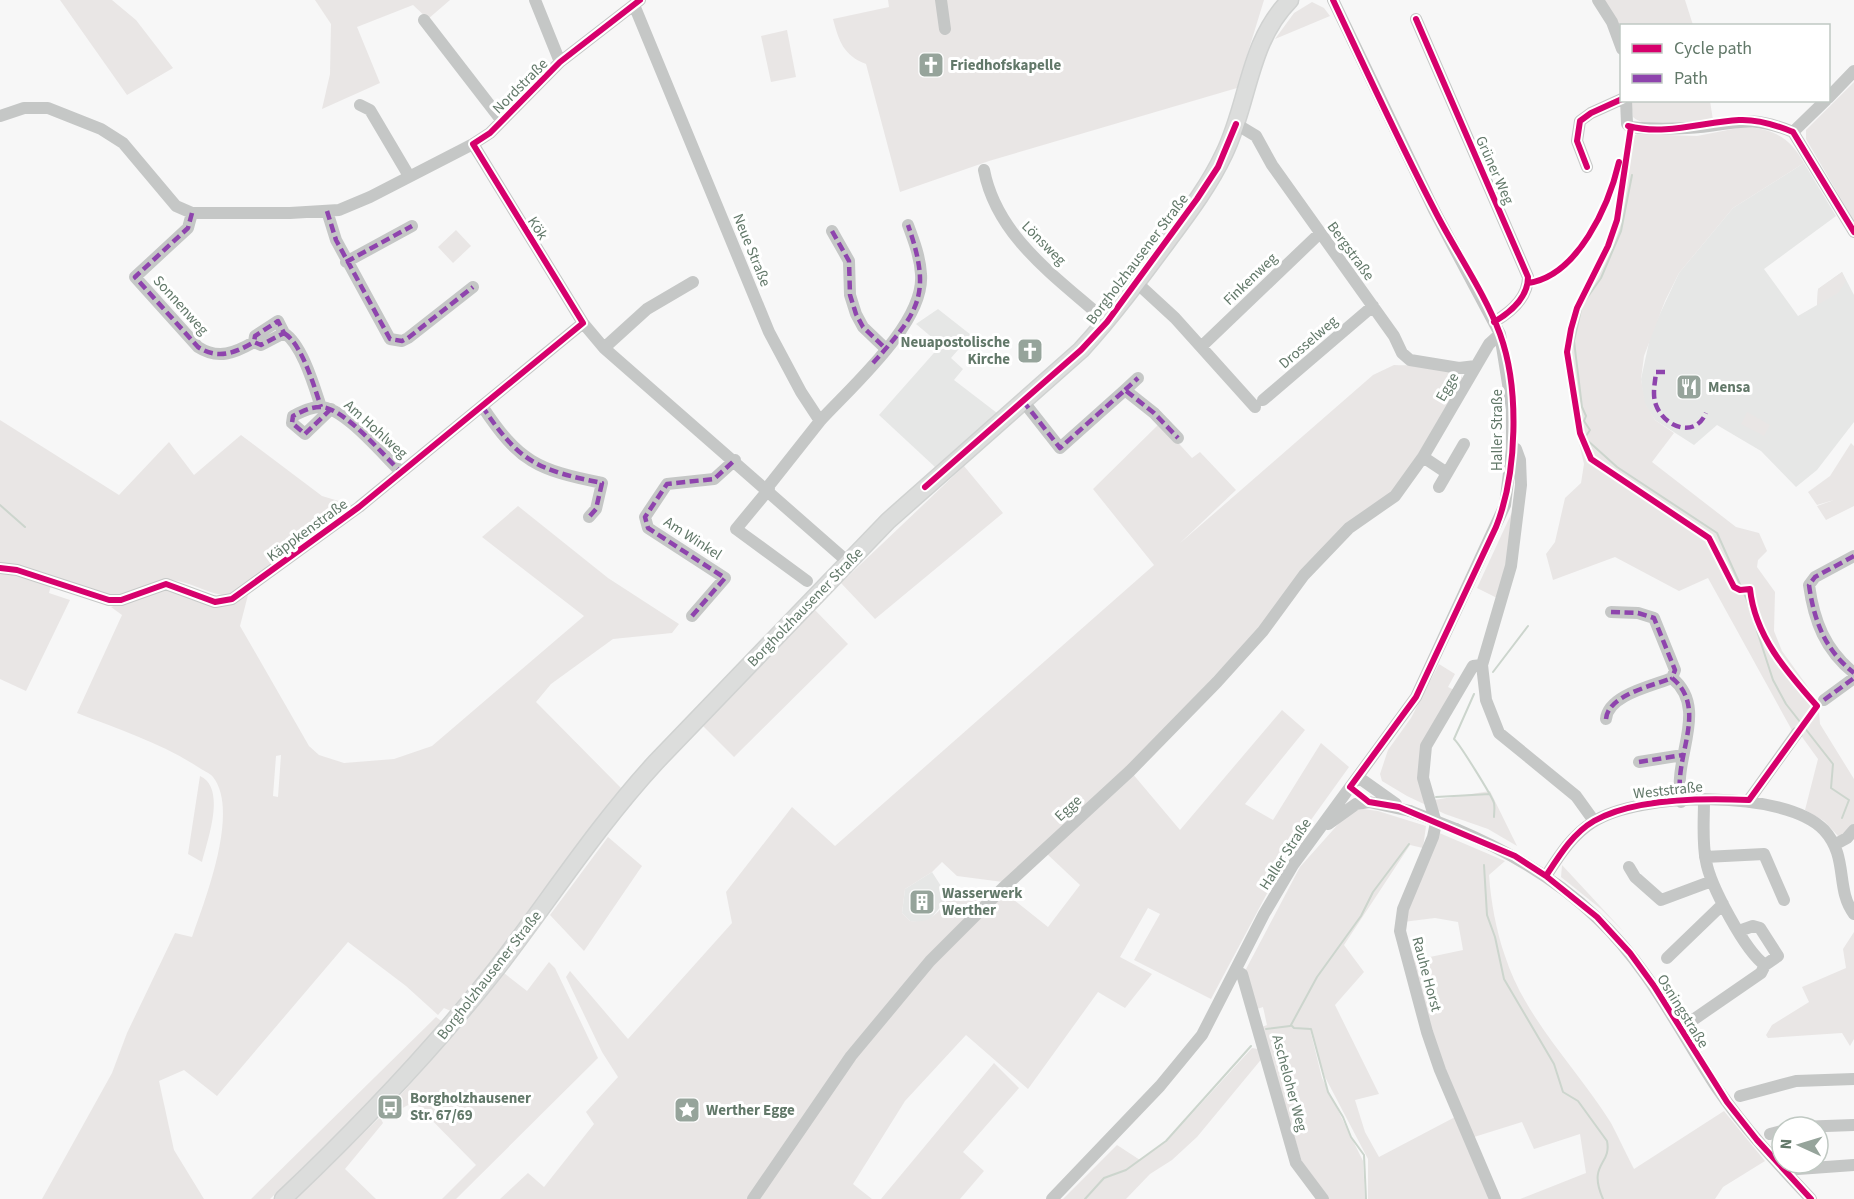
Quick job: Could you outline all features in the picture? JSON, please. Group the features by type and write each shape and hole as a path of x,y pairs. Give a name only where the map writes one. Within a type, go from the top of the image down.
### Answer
{"main road":[{"name":"Borgholzhausener Straße","path":"283,1199 379,1105 425,1056 499,965 622,800 903,507 1081,350 1107,322 1218,167 1236,124 1254,60 1267,29 1290,0"}],"street":[{"path":"535,0 560,62"},
{"path":"941,0 945,29"},
{"name":"Haller Straße","path":"1052,1199 1182,1061 1202,1035 1264,914 1315,834 1416,697 1468,590 1505,505 1512,449 1510,389 1500,334 1434,210 1333,0"},
{"path":"1598,0 1612,22 1620,44"},
{"name":"Nordstraße","path":"192,213 218,215 327,211 353,205 473,144 502,121 560,62 637,3"},
{"name":"Neue Straße","path":"637,3 770,332 801,392 820,421"},
{"name":"Grüner Weg","path":"1416,19 1528,277 1527,289 1517,306 1494,322"},
{"name":"Nordstraße","path":"424,20 502,121"},
{"path":"1830,96 1854,71"},
{"path":"1587,167 1577,141 1580,121 1591,113 1620,100"},
{"path":"1626,102 1627,124 1630,127 1687,128 1739,120 1758,121 1793,132 1854,232"},
{"path":"1793,132 1824,102"},
{"path":"360,105 370,110 409,176"},
{"path":"0,116 24,108 48,108 61,111 101,129 123,143 176,206 192,213"},
{"name":"Bergstraße","path":"1236,124 1256,136 1272,165 1407,358 1459,368 1476,366"},
{"name":"Kök","path":"473,144 584,323 604,348 735,460 848,562"},
{"name":"Lönsweg","path":"984,170 992,204 1005,224 1029,252 1107,322"},
{"path":"327,211 336,240 346,261 386,335 396,341 408,338 473,287"},
{"name":"Sonnenweg","path":"192,213 188,228 135,277 198,347 207,353 218,355 238,352 254,342 261,345 284,333 291,337 302,359"},
{"path":"807,581 736,530 820,421 908,323 920,293 922,275 919,256 908,225"},
{"path":"346,261 412,226"},
{"path":"832,231 849,261 850,295 856,314 863,327 886,349"},
{"name":"Finkenweg","path":"1202,346 1319,234"},
{"path":"604,348 647,309 693,282"},
{"path":"1137,283 1202,346"},
{"name":"Drosselweg","path":"1202,346 1259,403 1372,306"},
{"name":"Käppkenstraße","path":"0,568 17,570 109,600 121,600 166,584 215,602 225,602 359,507 584,323"},
{"name":"Egge","path":"753,1199 851,1056 930,961 1003,888 1130,771 1217,682 1263,632 1304,575 1349,528 1395,496 1423,457 1489,344 1500,334"},
{"name":"Am Hohlweg","path":"302,359 326,408 352,424 401,472"},
{"path":"1459,368 1467,384"},
{"path":"1023,401 1060,448 1138,378"},
{"path":"1125,390 1154,413 1178,438"},
{"path":"482,405 501,435 524,458 544,469 602,483 596,509 589,518"},
{"path":"1439,488 1464,444"},
{"path":"1512,449 1518,452 1521,472 1511,566 1482,665 1489,714 1499,733 1576,796 1594,821"},
{"path":"1423,457 1447,473"},
{"name":"Am Winkel","path":"692,616 725,578 648,528 645,517 667,484 714,480 735,460"},
{"path":"1854,556 1815,577 1809,585 1813,611 1819,629 1829,648 1854,673"},
{"path":"1606,719 1607,711 1616,701 1672,678 1675,670 1654,618 1638,613 1611,612"},
{"name":"Rauhe Horst","path":"1482,665 1473,666 1426,746 1423,778 1436,823 1433,837 1403,909 1400,932 1427,1032 1440,1070 1495,1199"},
{"path":"1672,678 1680,685 1690,708 1680,780 1681,802"},
{"path":"1824,699 1854,678"},
{"path":"1749,800 1797,733"},
{"path":"1639,762 1683,756"},
{"name":"Osningstraße","path":"1354,782 1370,802"},
{"name":"Osningstraße","path":"1354,782 1405,809 1515,856 1546,876 1597,917 1630,953 1727,1102 1757,1140 1811,1199"},
{"name":"Weststraße","path":"1546,876 1569,842 1594,821 1621,810 1681,802 1749,800 1790,810 1823,829 1836,844"},
{"path":"1704,801 1705,857 1712,881 1739,931 1764,965"},
{"name":"Osningstraße","path":"1315,834 1346,809 1370,802 1405,809"},
{"path":"1854,830 1847,838 1836,844 1842,864 1844,892 1854,914"},
{"path":"1705,857 1764,854 1784,900"},
{"path":"1629,867 1635,877 1661,900 1712,881"},
{"path":"1667,958 1723,904"},
{"path":"1690,1022 1761,973 1764,965 1778,956 1760,928 1753,927 1739,931"},
{"name":"Ascheloher Weg","path":"1236,971 1242,974 1260,1028 1296,1163 1323,1199"},
{"path":"1740,1096 1796,1081 1854,1079"},
{"path":"1830,1126 1854,1125"},
{"path":"1830,1167 1854,1165"}],"shaded area":[{"path":"60,0 112,0 136,20 173,68 127,95"},
{"path":"315,0 450,0 428,19 413,5 357,27 380,83 322,109 330,74 331,24"},
{"path":"888,0 1264,0 1237,88 989,161 900,192 866,64 847,52 837,34 833,19 889,7"},
{"path":"1604,0 1685,0 1693,24 1620,24 1620,31"},
{"path":"1312,2 1324,8 1330,16 1275,39 1294,13"},
{"path":"787,30 796,77 771,82 761,36"},
{"path":"1854,82 1854,221 1806,139 1806,130"},
{"path":"1631,102 1710,102 1713,120 1659,124 1639,121 1633,117"},
{"path":"1743,127 1763,129 1786,140 1804,163 1733,208 1679,273 1665,301 1644,356 1641,379 1645,403 1655,420 1674,433 1652,462 1736,527 1759,533 1767,551 1758,560 1757,567 1775,592 1774,631 1782,651 1818,701 1820,724 1854,779 1854,825 1839,837 1824,821 1805,810 1818,759 1797,730 1794,734 1708,578 1679,591 1615,557 1553,580 1546,554 1555,542 1565,498 1581,483 1584,464 1576,431 1565,352 1578,300 1596,264 1614,218 1627,140 1637,134 1697,136"},
{"path":"1804,163 1836,216 1764,269 1798,316 1817,305 1818,289 1842,272 1854,295 1854,422 1817,470 1796,487 1761,451 1717,425 1694,445 1655,420 1644,403 1641,379 1651,333 1679,273 1733,208"},
{"path":"456,230 471,246 453,263 438,247"},
{"path":"1842,272 1846,281 1838,293 1817,305 1818,289"},
{"path":"938,309 971,335 951,358 963,369 954,380 997,413 935,467 879,415 941,345 916,324"},
{"path":"1394,365 1438,367 1455,372 1462,377 1460,389 1393,493 1348,525 1259,629 1127,768 1003,882 957,876 942,862 932,872 905,889 902,913 910,921 923,921 932,917 957,892 967,889 981,890 987,899 928,959 747,1199 500,1199 528,1173 544,1187 594,1124 586,1112 618,1077 602,1052 566,977 570,971 628,1039 732,923 726,892 792,807 835,846 1154,565 1093,489 1160,423 1192,458 1200,452 1236,490 1179,544 1373,375"},
{"path":"1747,412 1770,425 1764,436 1741,424"},
{"path":"0,420 119,495 169,442 194,475 241,435 322,496 352,505 232,596 215,594 184,582 168,580 110,597 0,563"},
{"path":"1851,443 1854,446 1854,506 1826,520 1817,506 1834,500 1817,505 1808,492 1830,476"},
{"path":"964,466 1003,513 875,619 841,583"},
{"path":"518,506 608,578 679,624 672,633 613,639 551,684 536,702 621,788 453,1012 444,1008 438,1015 406,986 348,942 217,1096 184,1070 159,1081 174,1150 204,1199 42,1199 112,1073 127,1033 175,933 192,937 218,856 222,833 223,811 220,792 211,775 184,758 154,744 77,713 122,615 111,607 166,586 207,604 227,605 248,595 240,626 309,746 319,755 344,763 394,759 432,746 584,616 482,537","holes":["281,755 278,797 273,796 276,756"]},
{"path":"1513,510 1506,565 1497,598 1477,588"},
{"path":"0,572 51,585 49,593 70,600 26,691 0,679"},
{"path":"814,609 848,644 734,757 702,725"},
{"path":"1439,664 1455,674 1448,687 1454,690 1424,743 1420,770 1422,785 1428,801 1490,791 1517,846 1488,829 1445,814 1382,781 1380,774 1388,750 1411,718"},
{"path":"1282,710 1305,730 1245,804 1273,820 1321,743 1349,767 1303,831 1281,867 1211,999 1134,960 1160,914 1148,908 1120,957 1152,974 1125,1008 1098,992 1028,1089 966,1035 905,1101 853,1184 872,1199 756,1199 854,1058 933,964 1004,892 1048,927 1080,885 1046,853 1132,773 1180,830"},
{"path":"200,776 208,782 214,803 211,829 202,862 188,854"},
{"path":"1363,809 1378,811 1426,826 1423,848 1410,845 1344,945 1364,972 1335,1005 1379,1094 1355,1100 1365,1132 1379,1157 1457,1116 1493,1199 1368,1199 1368,1159 1325,1077 1309,1025 1322,1078 1363,1161 1365,1199 1327,1199 1304,1169 1262,1027 1267,1025 1263,1007 1257,1009 1245,971 1300,867 1349,812"},
{"path":"1437,832 1505,861 1489,875 1497,926 1514,979 1538,1022 1611,1123 1634,1169 1724,1111 1765,1161 1723,1187 1715,1199 1520,1199 1586,1173 1580,1134 1534,1149 1522,1122 1474,1137 1442,1069 1411,961 1463,950 1458,922 1435,918 1403,922"},
{"path":"608,837 642,866 584,951 550,915"},
{"path":"1562,865 1625,933 1601,909 1561,877"},
{"path":"932,872 948,897 930,920 922,923 910,921 902,913 905,889"},
{"path":"1854,932 1854,1039 1850,1046 1842,1033 1768,1038 1766,1035 1772,1025 1809,1002 1802,987 1846,968 1843,949"},
{"path":"549,962 555,968 598,1058 456,1199 442,1199 476,1165 414,1102 393,1113 389,1108 468,1019 504,973 527,991"},
{"path":"436,1017 444,1023 395,1077 270,1199 251,1199"},
{"path":"1252,1048 1258,1049 1264,1056 1197,1137 1172,1160 1150,1174 1126,1199 1063,1199 1117,1145 1140,1160 1166,1142"},
{"path":"994,1063 1019,1088 963,1152 984,1171 960,1199 881,1199"},
{"path":"380,1117 383,1123 345,1169 376,1199 296,1199"}],"waterway":[{"path":"1632,175 1621,231 1601,278 1582,305 1574,341 1582,407 1586,416 1584,421 1590,430 1586,436 1587,440 1617,467 1717,533 1747,600 1773,680 1786,704 1833,764 1831,788 1849,800 1842,818"},
{"path":"0,505 25,527"},
{"path":"1493,672 1528,626"},
{"path":"1474,694 1454,739 1492,798 1494,817"},
{"path":"1436,797 1490,794"},
{"path":"1366,1199 1364,1155 1351,1137 1343,1117 1328,1092 1311,1029 1294,1028 1291,1025 1317,977 1361,916 1373,892 1409,844"},
{"path":"1484,865 1487,915 1495,937 1504,979 1554,1064 1563,1092 1578,1101 1607,1141 1608,1149 1598,1178 1603,1199"},
{"path":"1266,1029 1290,1026"},
{"path":"1085,1199 1104,1178 1126,1170 1166,1141 1251,1046"}],"marked path":[{"path":"327,211 336,240 390,339 402,341 408,338 473,287"},
{"path":"192,213 188,228 135,277 198,347 205,351 226,354 254,342 261,345 284,333 278,321 255,336 254,342"},
{"path":"873,363 902,329 917,300 920,285 919,268 908,225"},
{"path":"346,262 412,226"},
{"path":"832,231 849,261 850,295 856,314 863,327 886,349"},
{"path":"284,333 302,356 321,407"},
{"path":"1665,372 1656,372 1654,393 1660,413 1672,424 1687,428 1695,426 1706,413"},
{"path":"1125,390 1138,378"},
{"path":"1023,401 1060,448 1125,390 1154,413 1178,438"},
{"path":"482,406 507,440 532,461 545,468 602,483 596,509 589,517"},
{"path":"331,409 305,434 292,423 293,416 306,410 320,407 329,409 340,414 351,423 401,472"},
{"path":"692,616 725,578 648,528 645,517 667,484 714,479 735,460"},
{"path":"1854,556 1815,577 1809,585 1814,611 1822,634 1835,655 1854,673"},
{"path":"1611,612 1638,613 1654,618 1675,670 1672,678 1682,688 1687,700 1689,725 1680,778 1681,802"},
{"path":"1606,719 1614,704 1622,698 1632,692 1672,678"},
{"path":"1824,700 1854,678"},
{"path":"1639,762 1683,755"}],"cycle path":[{"path":"0,568 17,570 109,600 121,600 166,584 215,602 232,599 359,507 583,323 473,144 490,133 560,62 640,0"},
{"path":"1333,0 1421,183 1494,318 1506,356 1513,405 1512,457 1503,506 1496,527 1416,697 1350,787 1369,802 1399,807 1515,856 1546,876 1597,917 1630,953 1654,986 1727,1102 1757,1140 1811,1199"},
{"path":"1416,19 1528,277 1522,298 1494,322"},
{"path":"1587,167 1577,141 1580,121 1591,113 1620,100"},
{"path":"1628,126 1656,130 1725,121 1753,120 1793,132"},
{"path":"925,487 1081,350 1107,322 1218,167 1236,124"},
{"path":"1546,876 1579,832 1610,813 1670,801 1749,800 1817,706 1783,666 1758,622 1750,589 1740,590 1734,587 1709,538 1591,459 1580,433 1567,352 1577,308 1608,246 1617,220 1631,127"},
{"path":"1793,132 1854,232"},
{"path":"1528,283 1546,278 1576,253 1588,236 1608,198 1619,162"}],"place":[{"name":"Friedhofskapelle","path":"931,65"},
{"name":"Neuapostolische Kirche","path":"1030,351"},
{"name":"Mensa","path":"1689,387"},
{"name":"Wasserwerk Werther","path":"922,902"},
{"name":"Borgholzhausener Str. 67/69","path":"390,1107"},
{"name":"Werther Egge","path":"687,1110"}]}
